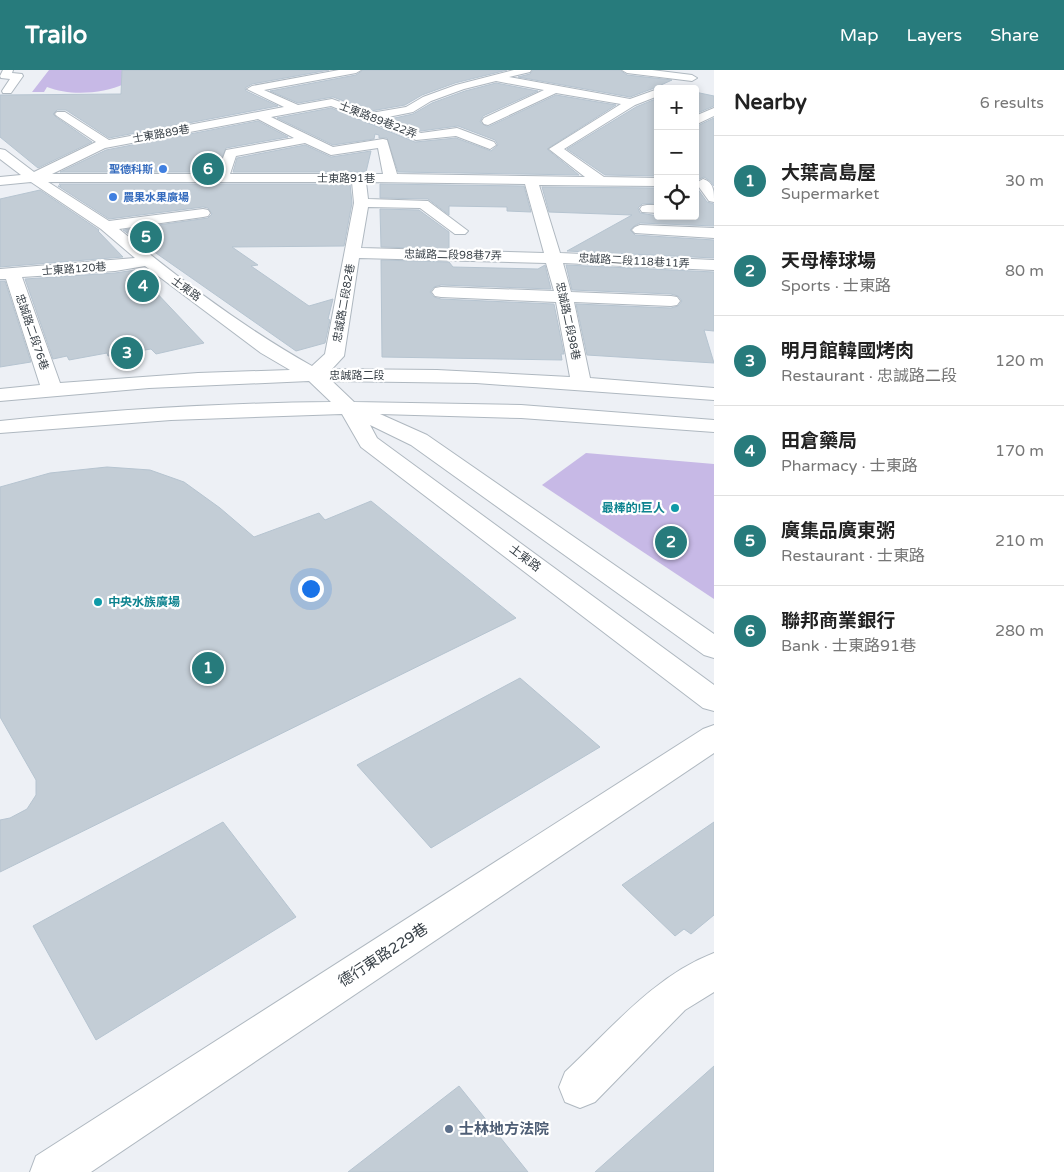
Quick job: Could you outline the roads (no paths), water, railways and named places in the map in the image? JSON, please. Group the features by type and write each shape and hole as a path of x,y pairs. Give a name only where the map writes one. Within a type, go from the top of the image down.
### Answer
{"street":[{"path":"7,91 18,76 5,76 8,70"},
{"path":"295,108 252,89 356,70"},
{"path":"371,117 409,110 427,99 452,90 526,70"},
{"path":"627,70 692,78"},
{"path":"675,85 703,74"},
{"path":"494,78 631,103"},
{"path":"488,121 555,89"},
{"path":"600,181 554,149 631,103 654,94"},
{"name":"士東路89巷22弄","path":"295,108 332,102 420,137 457,132 490,145"},
{"name":"士東路89巷","path":"33,178 107,144 295,108"},
{"path":"699,119 714,111"},
{"path":"60,114 107,144"},
{"path":"260,116 331,151 383,143 391,178"},
{"path":"145,122 169,133"},
{"path":"222,178 232,153 307,139"},
{"name":"士東路","path":"0,153 78,210 106,226 148,261 268,349 314,375 348,407 369,442 714,700"},
{"path":"0,181 33,178"},
{"name":"士東路91巷","path":"33,178 391,178 654,182"},
{"path":"78,210 84,192 99,184 119,178"},
{"name":"忠誠路二段82巷","path":"314,375 334,356 361,203 359,178"},
{"name":"忠誠路二段98巷","path":"531,180 564,296 581,384"},
{"path":"704,183 711,206"},
{"path":"361,203 423,204 460,231"},
{"path":"106,226 203,213"},
{"path":"640,230 714,233"},
{"name":"忠誠路二段98巷7弄","path":"352,253 554,258"},
{"name":"忠誠路二段118巷11弄","path":"554,258 714,265"},
{"name":"士東路120巷","path":"6,274 115,266 148,261"},
{"name":"忠誠路二段76巷","path":"6,274 52,390"},
{"path":"441,292 671,301"},
{"name":"忠誠路二段","path":"0,395 158,381 314,375 445,376 714,394"},
{"path":"0,428 164,413 348,407 523,411 714,426"},
{"name":"士東路","path":"348,407 419,440 714,648"},
{"name":"德行東路229巷","path":"52,1172 714,737"},
{"path":"580,1087 671,997 714,971"}],"place":[{"name":"聖德科斯","path":"163,169"},
{"name":"聯邦商業銀行","path":"208,169"},
{"name":"農果水果廣場","path":"113,197"},
{"name":"廣集品廣東粥","path":"146,237"},
{"name":"田倉藥局","path":"143,286"},
{"name":"明月館韓國烤肉","path":"127,353"},
{"name":"最棒的!巨人","path":"675,508"},
{"name":"天母棒球場","path":"671,542"},
{"name":"中央水族廣場","path":"98,602"},
{"name":"大葉高島屋","path":"208,668"},
{"name":"士林地方法院","path":"449,1129"}]}
